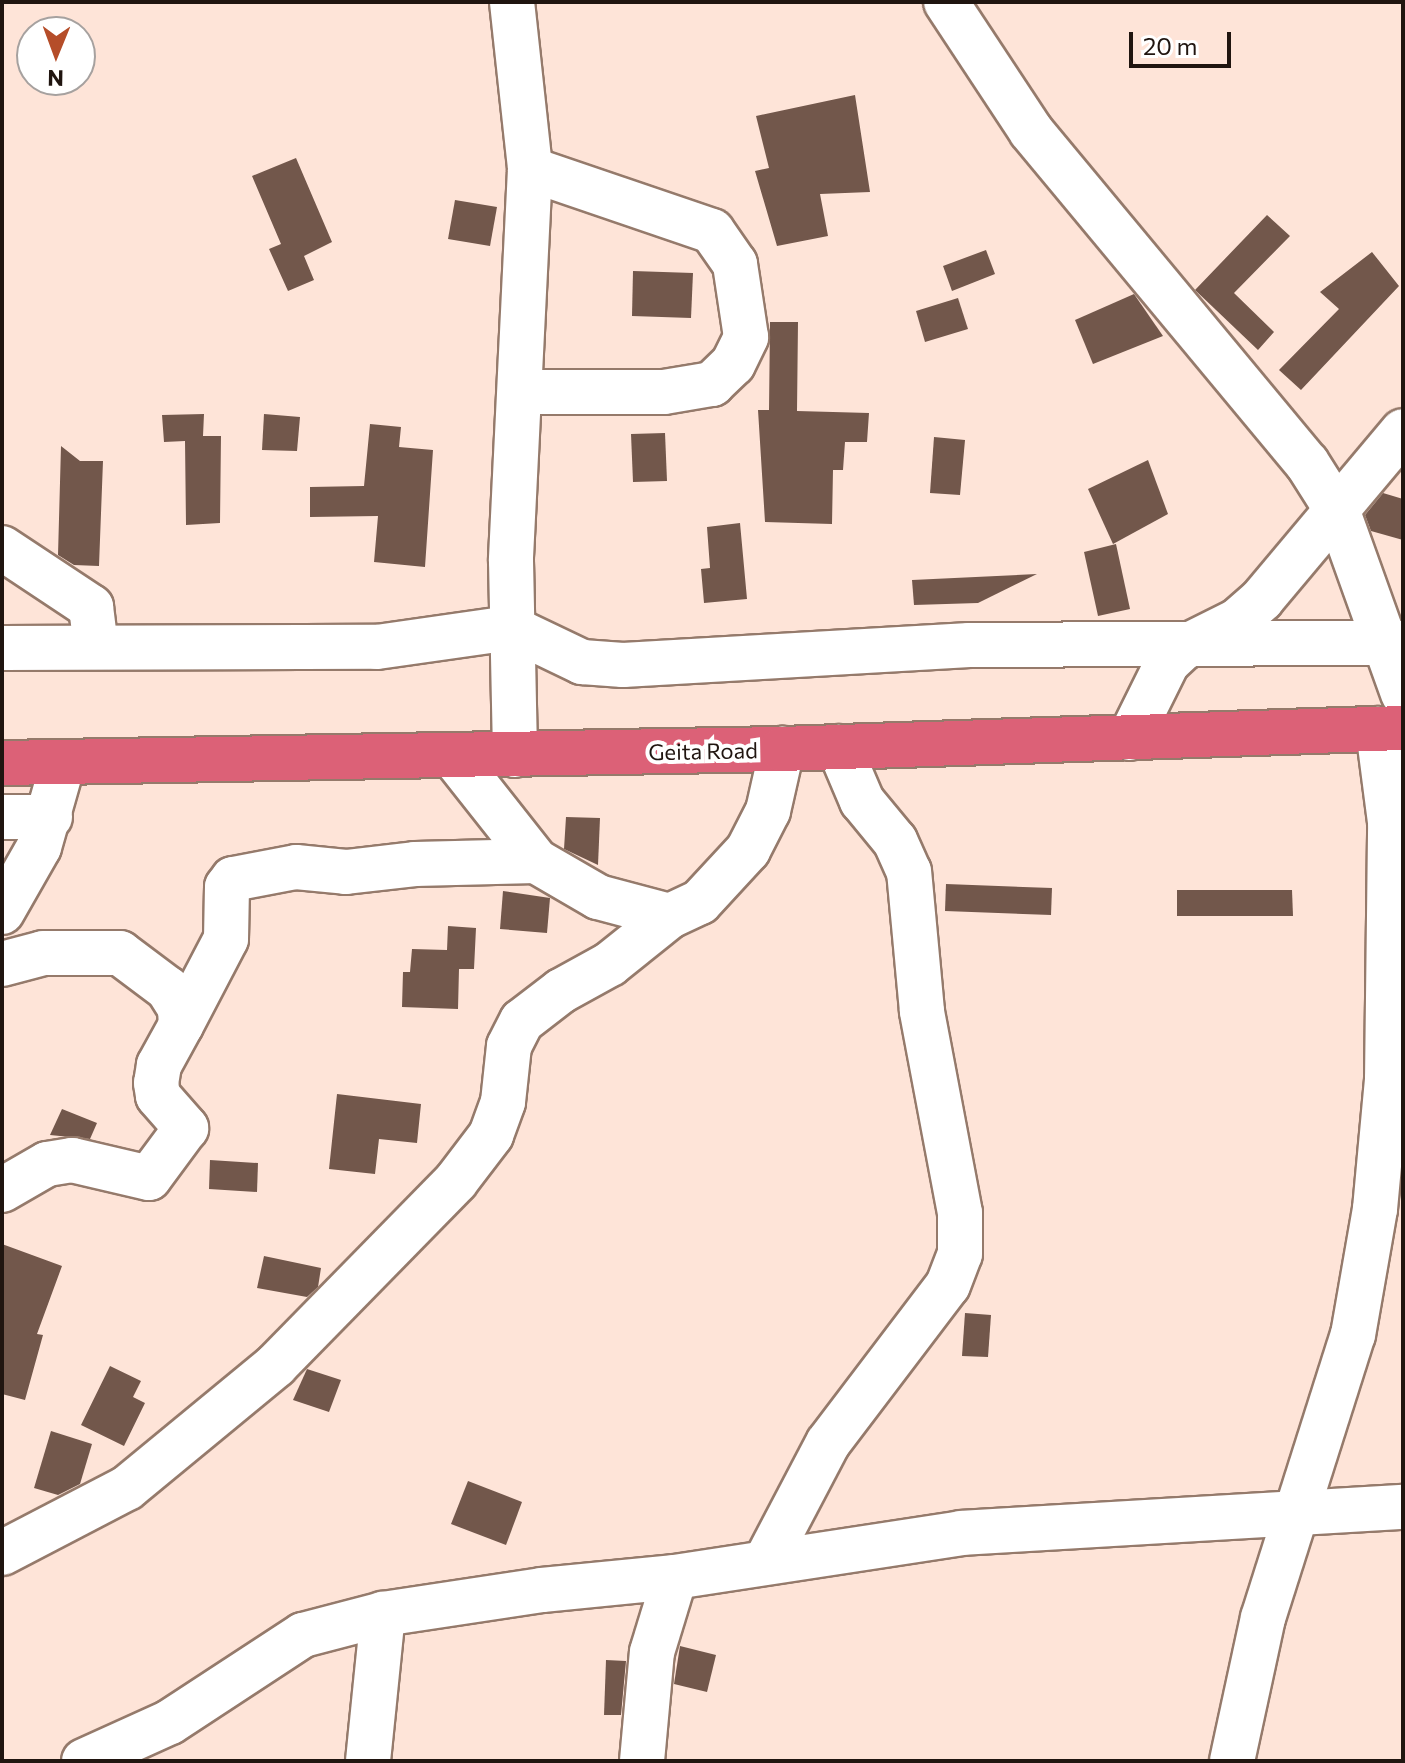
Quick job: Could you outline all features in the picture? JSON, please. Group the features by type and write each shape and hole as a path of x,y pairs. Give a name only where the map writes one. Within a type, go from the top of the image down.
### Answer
{"highway":[{"name":"Geita Road","path":"2,763 454,757 1130,738 1395,717"}],"street":[{"path":"512,2 530,169 511,628 515,755"},
{"path":"946,2 1031,131 1264,407 1338,512 1393,643 1395,717 1390,822 1387,1080 1375,1209 1353,1335 1293,1514 1263,1618 1232,1761"},
{"path":"520,392 664,392 712,384 733,364 746,337 735,264 712,231 530,169"},
{"path":"1130,738 1149,692 1183,648 1237,621 1338,512 1403,431"},
{"path":"2,548 91,607 96,647"},
{"path":"2,648 377,647 511,628 582,662 623,665 969,645 1183,648 1393,643"},
{"path":"766,1561 828,1443 948,1285 960,1254 960,1213 922,1011 909,872 895,841 862,801 839,747"},
{"path":"2,1553 127,1488 276,1365 456,1181 491,1135 503,1102 509,1046 522,1021 561,991 610,964 670,916 700,902 748,850 768,811 782,749"},
{"path":"454,757 536,861 598,897 670,916"},
{"path":"2,912 50,817 63,763"},
{"path":"2,817 50,817"},
{"path":"2,1190 47,1164 72,1160 111,1167 139,1179 154,1175 186,1128 158,1096 156,1083 159,1065 226,939 227,887 233,879 296,867 346,872 415,864 536,861"},
{"path":"2,964 43,953 120,953 168,989 180,1008 181,1025"},
{"path":"84,1761 170,1722 303,1635 383,1614 554,1588 675,1577 961,1533 1403,1507"},
{"path":"642,1761 652,1652 675,1577"},
{"path":"368,1761 383,1614"}],"building":[{"path":"855,95 870,192 820,194 828,236 777,246 755,171 769,168 756,116"},
{"path":"296,158 332,242 304,256 314,280 288,291 269,249 281,244 252,176"},
{"path":"455,200 497,207 490,246 448,239"},
{"path":"1267,215 1290,236 1234,293 1274,332 1258,350 1195,290"},
{"path":"986,250 995,274 952,291 943,266"},
{"path":"1372,252 1399,286 1301,390 1279,370 1339,309 1320,292"},
{"path":"633,271 693,273 691,318 632,316"},
{"path":"1134,294 1163,336 1093,364 1075,320"},
{"path":"958,298 968,329 925,342 916,311"},
{"path":"770,322 798,322 797,411 869,413 867,442 845,442 843,470 833,470 832,524 765,522 758,410 769,410"},
{"path":"204,414 203,436 221,436 220,523 186,525 185,441 164,442 162,415"},
{"path":"264,414 300,417 297,451 262,450"},
{"path":"370,424 401,427 399,447 433,450 425,567 374,562 378,516 310,517 310,487 364,486"},
{"path":"665,433 667,481 633,482 631,434"},
{"path":"934,437 965,440 960,495 930,493"},
{"path":"61,446 80,461 103,461 99,566 74,565 58,555"},
{"path":"1148,460 1168,514 1113,544 1088,489"},
{"path":"1383,493 1403,499 1403,540 1371,531 1365,515"},
{"path":"740,523 747,599 704,603 701,569 710,568 707,527"},
{"path":"1116,544 1130,609 1098,616 1084,552"},
{"path":"1037,574 978,603 914,605 912,580"},
{"path":"566,817 600,818 598,865 564,849"},
{"path":"946,884 1052,888 1051,915 945,911"},
{"path":"1177,890 1292,890 1293,916 1177,916"},
{"path":"503,891 550,898 547,933 500,929"},
{"path":"448,926 476,928 474,969 459,969 458,1009 402,1007 403,972 410,972 412,949 447,950"},
{"path":"337,1094 421,1104 417,1143 379,1139 375,1174 329,1169"},
{"path":"62,1109 97,1123 90,1139 50,1135"},
{"path":"210,1160 258,1163 257,1192 209,1189"},
{"path":"2,1244 62,1266 37,1334 43,1335 25,1400 2,1394"},
{"path":"264,1256 321,1268 318,1287 307,1297 257,1288"},
{"path":"965,1313 991,1315 988,1357 962,1356"},
{"path":"110,1366 141,1381 133,1397 145,1403 124,1446 81,1425"},
{"path":"307,1369 341,1380 329,1412 293,1400"},
{"path":"51,1431 92,1444 80,1484 58,1495 34,1488"},
{"path":"468,1481 522,1502 506,1545 451,1524"},
{"path":"680,1646 716,1655 707,1692 674,1684"},
{"path":"606,1660 626,1661 621,1715 604,1715"}]}
